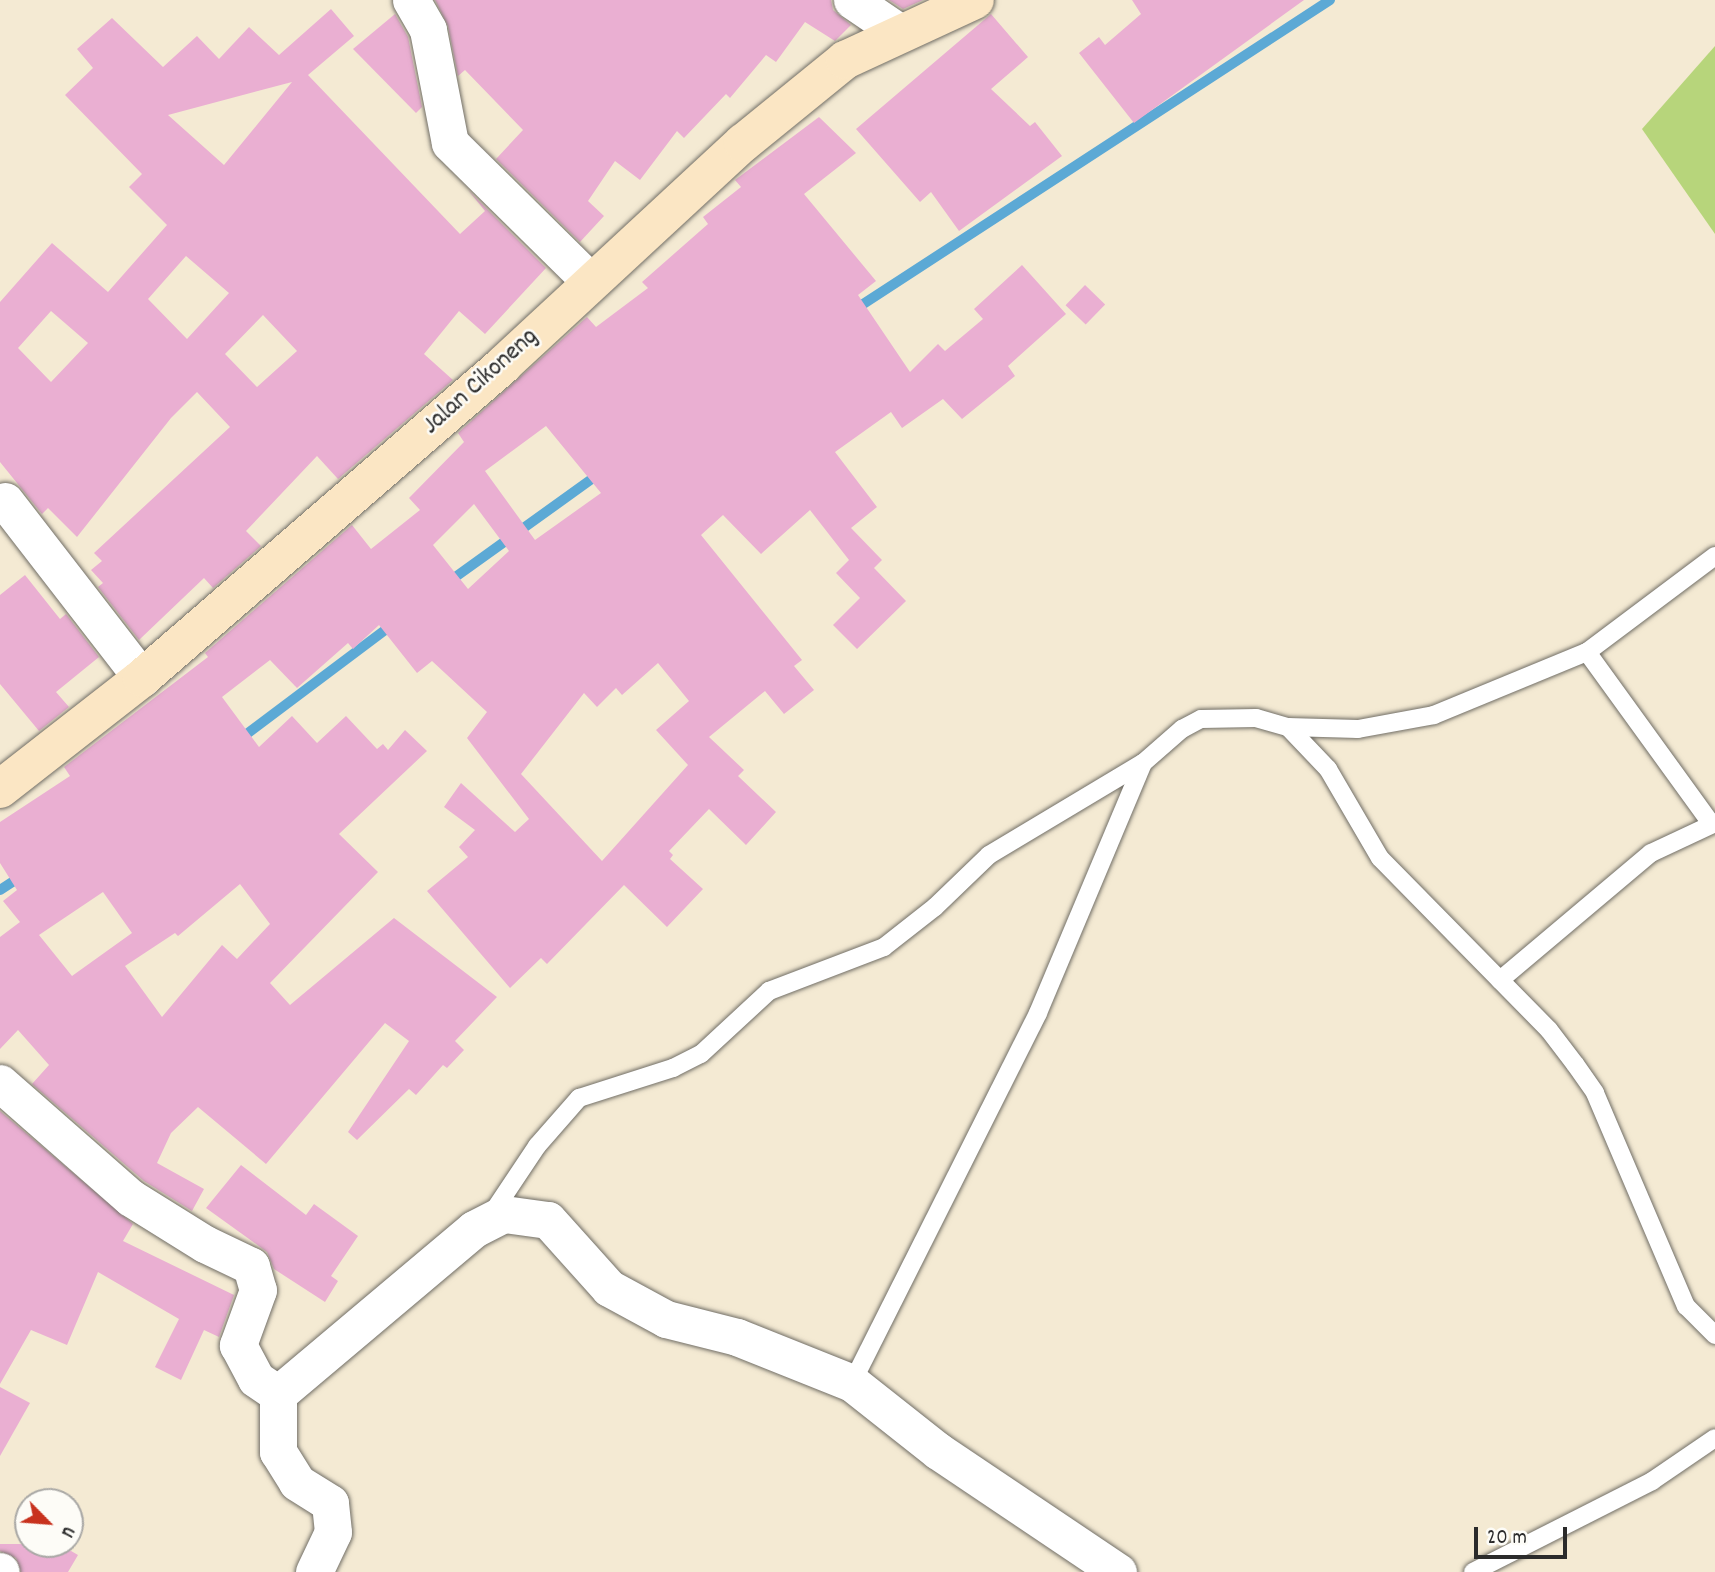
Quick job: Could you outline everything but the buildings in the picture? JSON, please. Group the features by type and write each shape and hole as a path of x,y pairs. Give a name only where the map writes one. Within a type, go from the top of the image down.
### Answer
{"street":[{"path":"411,0 428,30 450,144 590,281"},
{"path":"852,0 893,35"},
{"name":"Jalan Cikoneng","path":"0,789 142,678 504,364 590,281 743,143 845,60 893,35 975,0"},
{"path":"5,501 142,678"},
{"path":"0,1083 131,1198 205,1244 251,1266 258,1290 238,1345 256,1379 278,1394"},
{"path":"278,1394 486,1223 504,1214 548,1220 609,1288 666,1319 737,1337 852,1383 938,1451 1118,1572"},
{"path":"278,1394 278,1452 297,1482 330,1503 333,1532 314,1572"}],"lane":[{"path":"486,1223 537,1146 579,1098 673,1068 701,1054 769,991 884,947 935,907 989,855 1143,763 1200,719 1256,719 1288,727 1358,729 1434,715 1587,652 1715,556"},
{"path":"1500,980 1651,853 1712,823 1587,652"},
{"path":"1288,727 1328,769 1380,858 1549,1030 1595,1093 1686,1306 1715,1335"},
{"path":"852,1383 1038,1013 1143,763"},
{"path":"1474,1572 1652,1481 1715,1438"}],"green space":[{"path":"1715,46 1715,234 1642,129"}],"waterway":[{"path":"854,310 1330,0"},
{"path":"447,583 600,473"},
{"path":"240,739 393,624"},
{"path":"0,890 23,875"}]}
